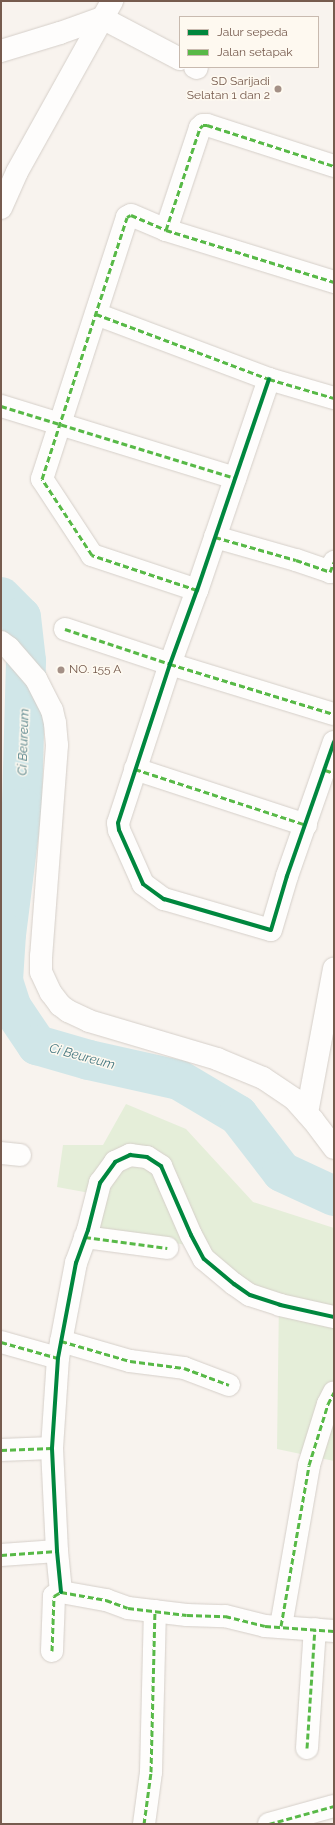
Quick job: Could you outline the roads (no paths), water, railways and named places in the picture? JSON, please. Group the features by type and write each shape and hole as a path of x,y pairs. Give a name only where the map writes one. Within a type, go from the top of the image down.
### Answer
{"street":[{"path":"1,51 60,34 107,9"},
{"path":"107,9 179,57"},
{"path":"1,208 17,172 107,9"},
{"path":"166,230 200,128 203,125 207,124 334,166"},
{"path":"197,590 92,555 42,479 127,217 131,215 166,230 334,282"},
{"path":"96,314 269,379 334,398"},
{"path":"269,379 197,590 170,664 118,823 119,830 143,884 164,899 271,930 286,876 329,771 334,742"},
{"path":"1,406 235,478"},
{"path":"215,537 296,560 330,572 334,562"},
{"path":"65,629 170,664 334,714"},
{"path":"5,645 36,679 52,710 56,730 41,956 41,972 51,993 60,1005 68,1011 89,1021 217,1059 263,1078 294,1099 307,1113 334,1148"},
{"path":"135,769 306,825"},
{"path":"307,1113 334,969"},
{"path":"61,1592 56,1550 52,1448 59,1350 72,1281 100,1183 115,1162 130,1155 148,1157 161,1166 204,1259 250,1295 280,1305 334,1317"},
{"path":"85,1238 167,1248"},
{"path":"1,1342 184,1368 229,1385"},
{"path":"281,1626 309,1465 328,1404 334,1392"},
{"path":"1,1450 52,1448"},
{"path":"1,1555 56,1550"},
{"path":"52,1651 54,1596 61,1592 106,1600 128,1608 187,1615 225,1616 265,1626 324,1630 307,1748"},
{"path":"144,1824 151,1772 155,1611"},
{"path":"269,1824 334,1806"}],"waterway":[{"name":"Ci Beureum","path":"1,597 21,617 26,661 22,808 6,934 3,981 12,1008 37,1045 89,1060 179,1080 238,1115 282,1172 334,1196"}],"place":[{"name":"SD Sarijadi Selatan 1 dan 2","path":"278,89"},
{"name":"NO. 155 A","path":"61,670"}]}
